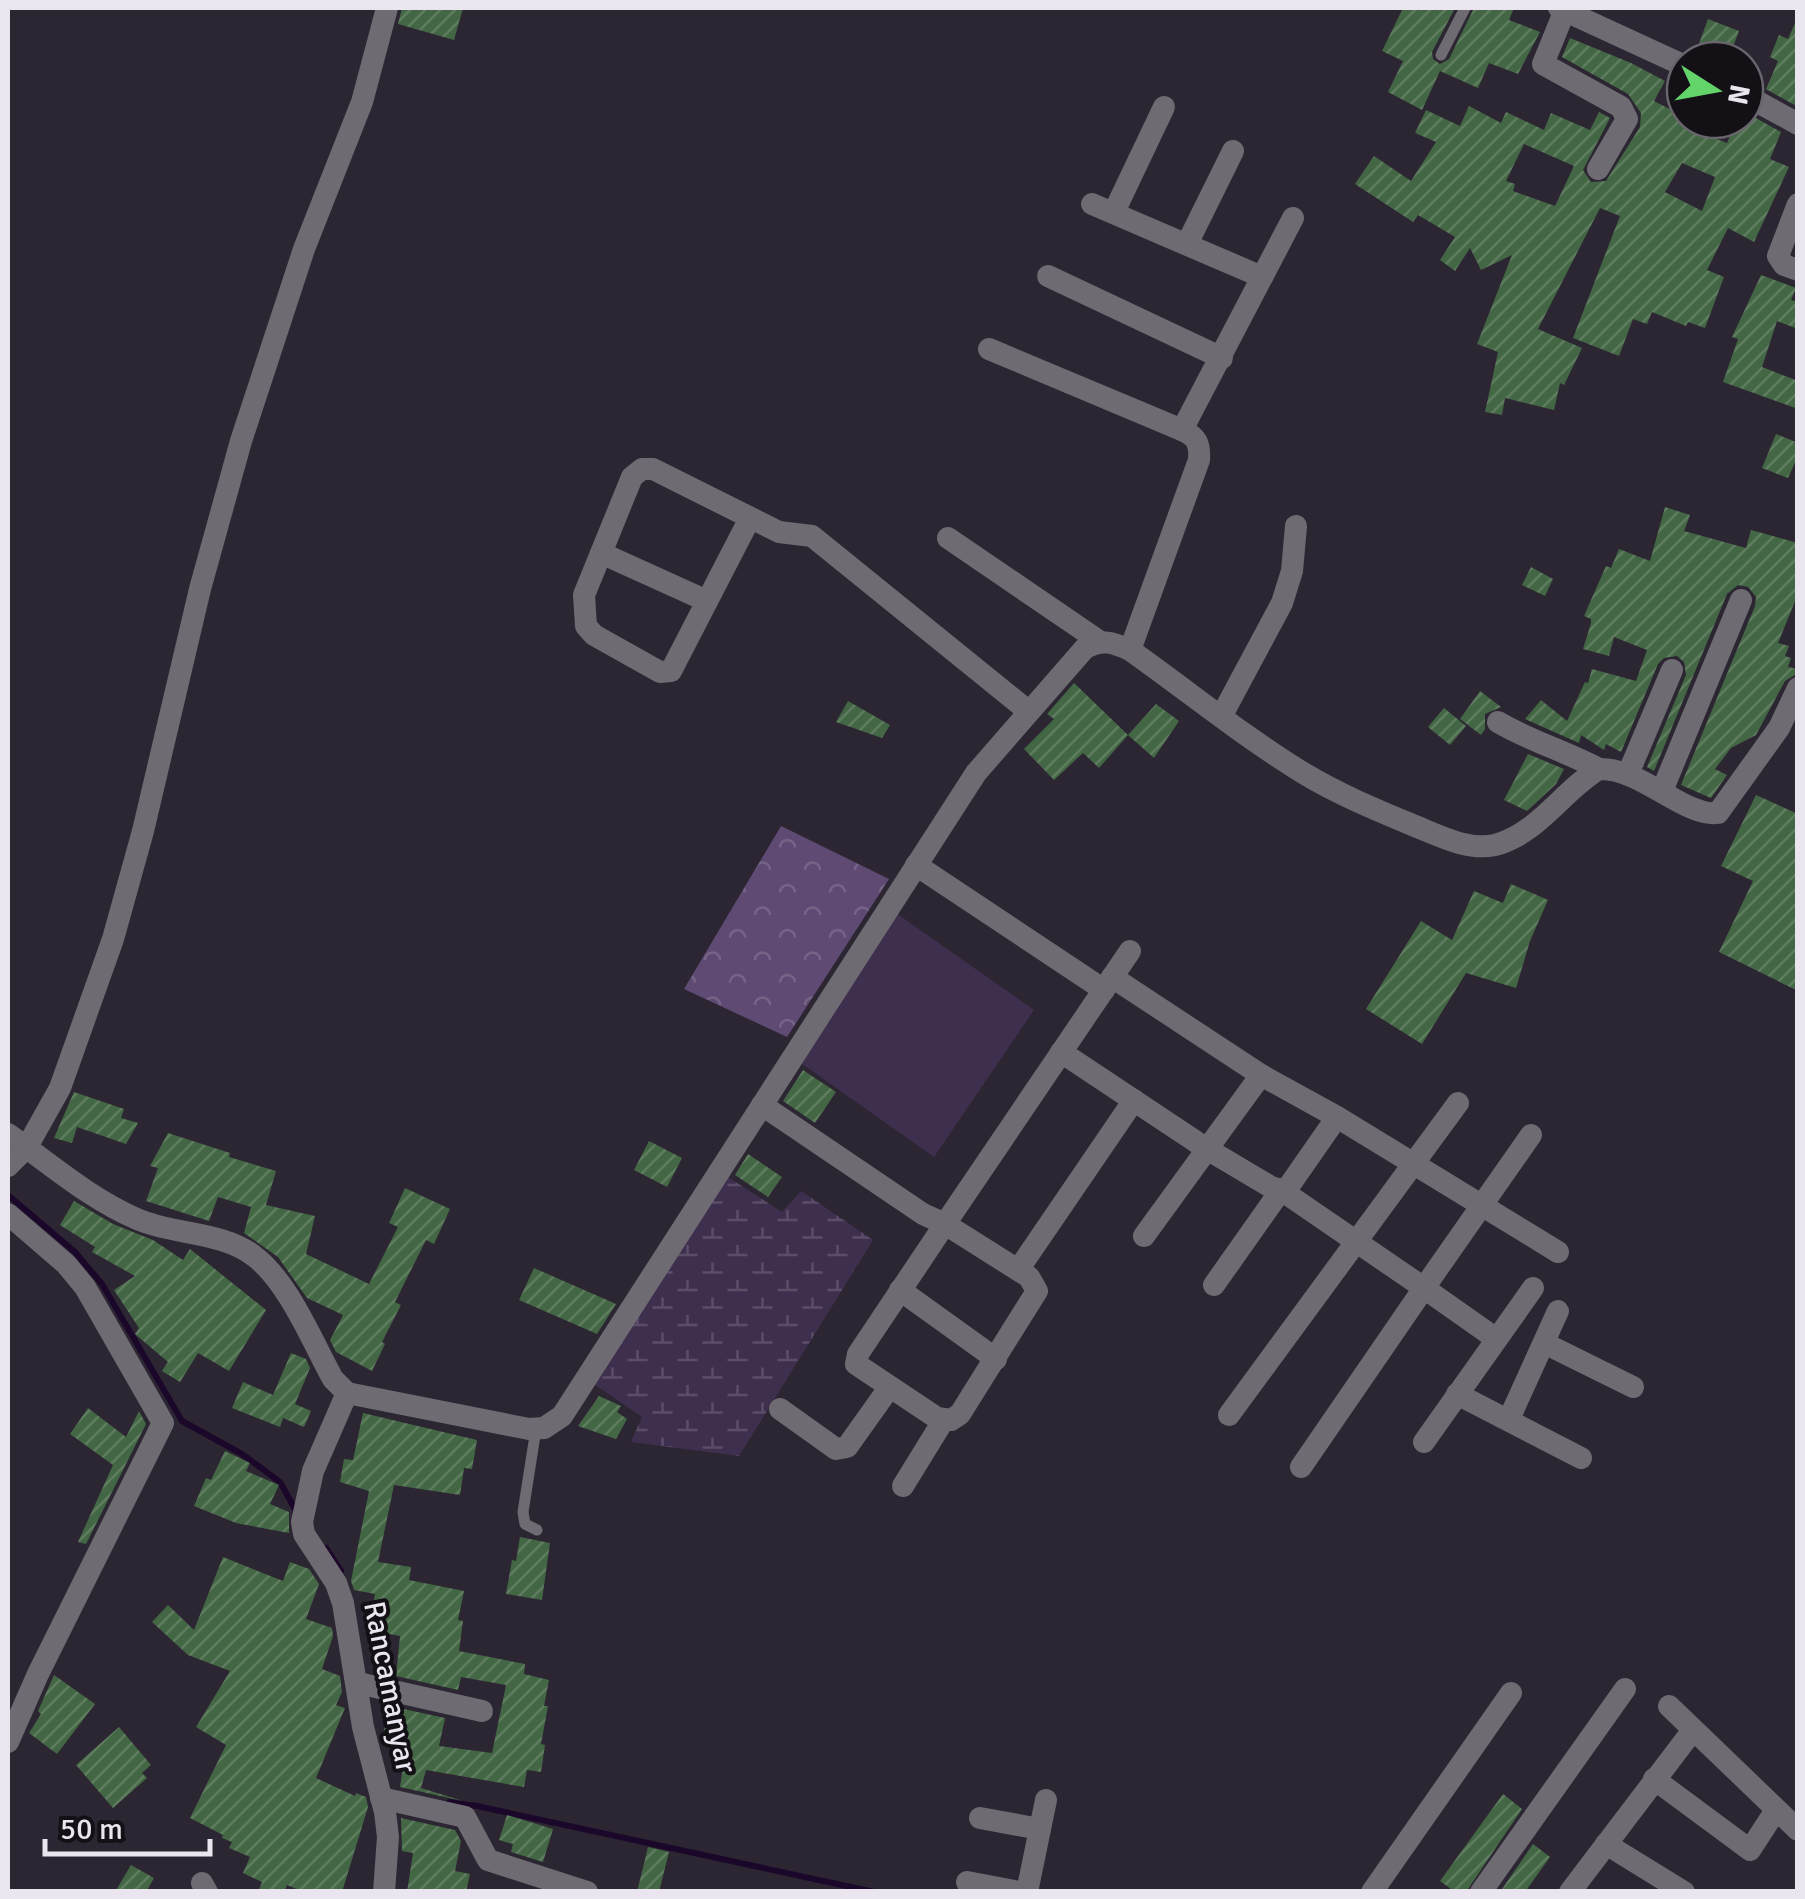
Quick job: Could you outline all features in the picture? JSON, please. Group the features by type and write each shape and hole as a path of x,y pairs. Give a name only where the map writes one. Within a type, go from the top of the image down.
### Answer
{"street":[{"path":"387,8 362,102 304,250 241,441 113,939 60,1088 13,1153 138,1220 235,1245 254,1256 272,1274 334,1379 347,1393 536,1429 562,1416 976,774 1084,648 1098,641 1114,642 1130,650 1303,773 1358,802 1454,842 1480,846 1511,839 1556,807 1598,768"},
{"path":"1598,169 1627,120 1626,113 1621,106 1542,64 1562,9 1665,57"},
{"path":"1765,105 1798,124"},
{"path":"1164,107 1103,208 1262,277"},
{"path":"1187,244 1233,152"},
{"path":"1798,204 1778,256 1784,265 1798,270"},
{"path":"1182,430 1293,218"},
{"path":"1048,276 1222,358"},
{"path":"989,349 1182,430 1194,436 1200,446 1199,460 1130,650"},
{"path":"750,518 670,671 660,672 594,635 586,626 582,613 584,595 632,477 642,469 653,469 789,535 800,532 812,536 1028,712"},
{"path":"1222,715 1282,603 1292,572 1296,526"},
{"path":"948,538 1098,641"},
{"path":"601,553 707,601"},
{"path":"1662,790 1742,600"},
{"path":"1628,774 1672,670"},
{"path":"1498,722 1532,742 1598,768 1628,774 1700,812 1718,813 1779,728 1798,688"},
{"path":"916,866 1558,1252"},
{"path":"762,1105 923,1214 944,1224 1018,1270 1035,1284 1035,1298 960,1414 951,1420 943,1421 889,1388 856,1364 858,1354 944,1224 1130,951"},
{"path":"1061,1052 1207,1149 1272,1188 1282,1190 1495,1338"},
{"path":"1144,1236 1261,1075"},
{"path":"1018,1270 1134,1100"},
{"path":"1229,1416 1458,1103"},
{"path":"1214,1285 1337,1117"},
{"path":"1301,1467 1531,1135"},
{"path":"8,1214 66,1264 85,1288 163,1424 8,1742"},
{"path":"1424,1442 1533,1288"},
{"path":"900,1290 996,1359"},
{"path":"1509,1420 1558,1311"},
{"path":"1544,1343 1633,1387"},
{"path":"780,1409 836,1449 847,1447 889,1388"},
{"name":"Rancamanyar","path":"347,1393 313,1471 302,1522 304,1534 340,1592 363,1727 388,1837 384,1892"},
{"path":"1457,1394 1581,1458"},
{"path":"903,1486 943,1421"},
{"path":"358,1682 482,1711"},
{"path":"1480,1892 1625,1689"},
{"path":"1372,1892 1511,1693"},
{"path":"1669,1706 1798,1830"},
{"path":"1570,1892 1693,1730"},
{"path":"1654,1779 1750,1850 1776,1810"},
{"path":"382,1798 465,1816 488,1860 494,1864 588,1892"},
{"path":"967,1882 1023,1892 1046,1800"},
{"path":"980,1818 1040,1829"},
{"path":"1606,1844 1677,1890"}],"lane":[{"path":"1441,55 1465,8"},
{"path":"536,1429 523,1512 525,1524 537,1530"}],"green space":[{"path":"781,826 889,879 787,1037 684,989"},
{"path":"896,913 1034,1010 934,1157 798,1061"},
{"path":"728,1177 782,1212 801,1191 873,1240 739,1456 631,1442 642,1417 594,1384"}],"building":[{"path":"402,8 463,8 454,40 398,24"},
{"path":"1403,8 1455,8 1432,52 1433,59 1440,64 1449,59 1474,8 1514,8 1509,20 1540,32 1518,74 1489,63 1478,88 1440,71 1422,110 1388,92 1403,61 1382,51"},
{"path":"1798,16 1798,107 1766,89 1778,61 1770,57 1779,35 1788,39"},
{"path":"1708,19 1739,31 1736,40 1700,40"},
{"path":"1570,38 1665,81 1654,101 1665,107 1665,140 1765,140 1765,123 1781,132 1770,159 1789,167 1754,242 1728,228 1707,270 1724,277 1705,328 1688,322 1686,326 1652,312 1647,324 1633,319 1619,356 1573,338 1620,216 1600,208 1538,329 1582,348 1564,385 1560,383 1554,410 1505,398 1502,415 1485,412 1498,352 1477,344 1512,255 1481,270 1470,248 1455,271 1440,260 1455,237 1418,215 1413,222 1355,184 1374,156 1411,181 1436,142 1415,133 1426,110 1460,126 1469,106 1501,123 1506,112 1544,130 1551,113 1590,130 1599,112 1610,118 1583,170 1591,182 1606,181 1640,127 1641,113 1628,94 1562,57","holes":["1524,144 1574,166 1555,206 1513,191 1515,184 1506,181","1682,163 1715,177 1702,211 1665,192"]},
{"path":"1761,275 1796,288 1791,300 1798,302 1798,329 1777,321 1762,367 1798,381 1798,409 1723,382 1738,339 1732,337"},
{"path":"1776,434 1798,443 1798,456 1788,478 1762,468"},
{"path":"1665,507 1690,515 1684,531 1746,548 1751,530 1798,543 1798,594 1778,643 1789,646 1785,656 1791,658 1788,667 1798,669 1798,673 1785,681 1756,735 1731,748 1715,769 1727,775 1711,798 1681,785 1755,606 1756,597 1748,587 1738,585 1727,594 1654,771 1647,767 1686,675 1684,662 1677,656 1664,658 1658,664 1621,752 1606,744 1604,750 1581,735 1579,743 1525,719 1541,700 1567,721 1592,669 1636,681 1647,650 1614,637 1609,656 1583,649 1591,623 1584,616 1606,566 1611,568 1619,549 1650,561"},
{"path":"1531,567 1553,579 1545,596 1522,585"},
{"path":"1074,683 1128,735 1099,768 1083,753 1054,780 1024,749 1054,719 1047,714"},
{"path":"1480,691 1501,707 1485,714 1481,735 1460,719"},
{"path":"848,701 890,725 882,738 836,722"},
{"path":"1156,704 1179,721 1154,758 1128,735"},
{"path":"1444,708 1466,726 1450,745 1428,727"},
{"path":"1528,754 1564,769 1556,784 1527,811 1504,800"},
{"path":"1756,795 1798,814 1798,991 1719,952 1753,881 1721,866"},
{"path":"1511,884 1548,900 1516,988 1466,973 1422,1044 1366,1009 1421,921 1452,940 1474,891 1503,903"},
{"path":"803,1070 836,1092 815,1123 783,1101"},
{"path":"74,1092 124,1109 121,1118 138,1123 126,1144 77,1127 72,1143 54,1138"},
{"path":"168,1133 276,1171 266,1205 315,1216 306,1254 369,1284 398,1227 389,1223 405,1188 450,1209 434,1244 426,1240 395,1302 401,1305 372,1371 336,1352 330,1340 343,1315 307,1298 278,1257 244,1233 251,1207 218,1197 209,1221 146,1201 158,1168 150,1166"},
{"path":"649,1141 682,1158 667,1187 634,1170"},
{"path":"748,1154 782,1177 768,1197 735,1175"},
{"path":"74,1201 113,1224 153,1240 183,1260 190,1249 266,1310 229,1371 198,1353 180,1382 162,1371 168,1362 135,1334 139,1328 114,1290 135,1276 92,1252 95,1247 60,1225"},
{"path":"534,1268 616,1304 597,1334 519,1300"},
{"path":"291,1353 306,1359 310,1368 295,1404 311,1411 304,1427 283,1418 280,1427 232,1408 243,1382 273,1395"},
{"path":"599,1396 621,1406 617,1412 627,1419 616,1439 578,1426"},
{"path":"88,1408 126,1437 139,1411 146,1424 86,1544 78,1542 113,1465 70,1434"},
{"path":"363,1413 477,1440 472,1469 464,1468 460,1495 394,1485 378,1562 411,1567 409,1580 464,1591 458,1620 463,1621 459,1651 525,1664 524,1674 549,1680 541,1772 527,1770 524,1787 426,1770 421,1788 463,1801 400,1787 408,1735 384,1730 390,1706 445,1718 439,1746 492,1753 506,1685 461,1677 458,1690 396,1676 400,1636 368,1630 375,1594 354,1590 351,1581 369,1491 340,1482 344,1459 353,1460"},
{"path":"225,1451 250,1463 246,1471 279,1485 270,1504 289,1512 289,1533 236,1523 194,1506 206,1478 211,1480"},
{"path":"520,1537 550,1543 542,1600 506,1594"},
{"path":"223,1557 283,1581 290,1562 309,1569 319,1584 306,1619 332,1628 322,1669 340,1676 342,1692 336,1705 345,1708 316,1778 366,1797 368,1807 342,1892 304,1892 287,1885 284,1892 258,1892 262,1882 243,1873 250,1857 229,1848 232,1842 223,1835 190,1818 226,1745 196,1727 230,1671 188,1655 152,1622 168,1605 194,1630"},
{"path":"54,1675 95,1704 57,1754 29,1733 41,1714 38,1711"},
{"path":"119,1727 151,1765 142,1773 147,1778 113,1808 76,1765"},
{"path":"1503,1794 1522,1809 1466,1892 1455,1892 1440,1881"},
{"path":"507,1815 553,1829 543,1862 511,1852 513,1844 499,1840"},
{"path":"401,1818 455,1830 461,1841 455,1871 470,1874 466,1892 407,1892 413,1853 402,1851"},
{"path":"1533,1844 1550,1857 1525,1892 1500,1892"},
{"path":"648,1847 669,1852 659,1892 637,1892"},
{"path":"131,1865 154,1878 146,1892 115,1892"}],"waterway":[{"path":"8,1195 75,1252 102,1284 182,1421 242,1454 280,1482 296,1511"},
{"path":"326,1548 341,1571"},
{"path":"449,1802 874,1892"}]}
